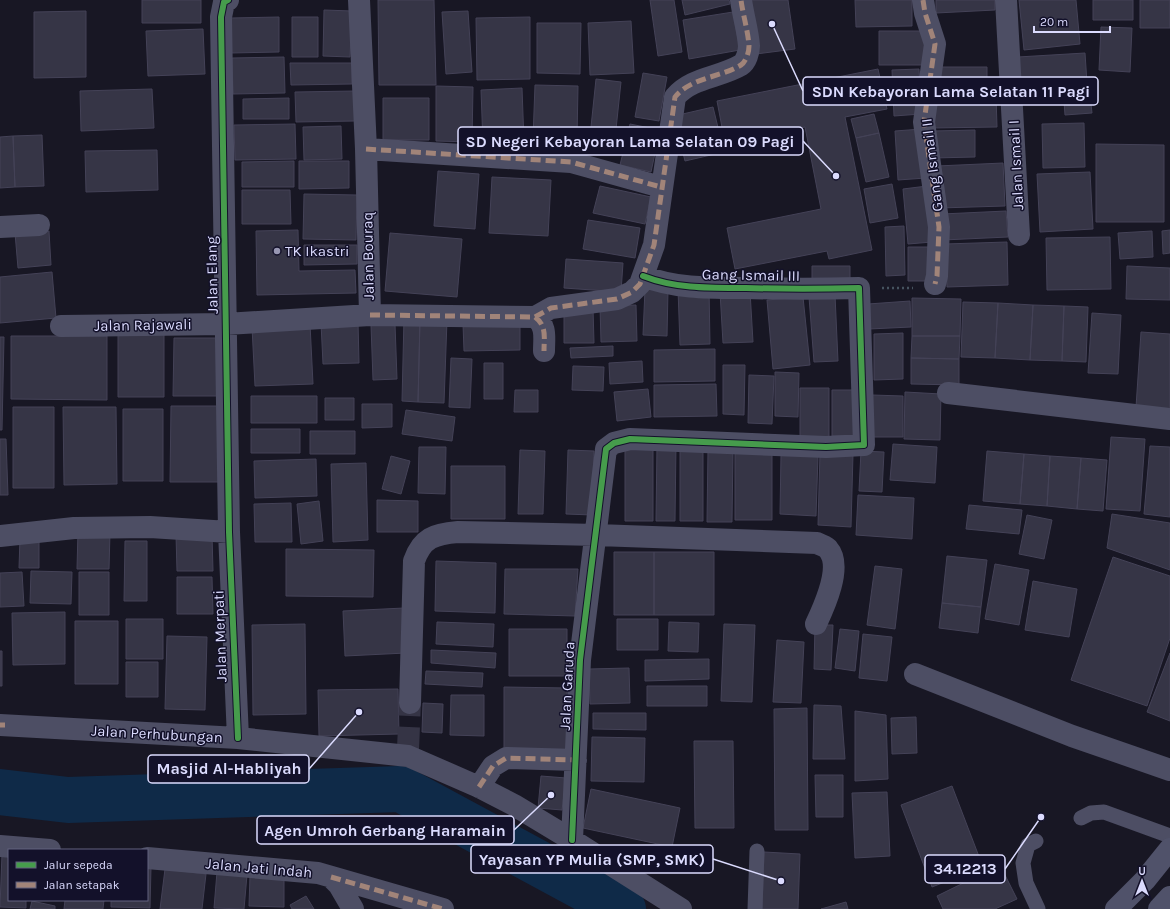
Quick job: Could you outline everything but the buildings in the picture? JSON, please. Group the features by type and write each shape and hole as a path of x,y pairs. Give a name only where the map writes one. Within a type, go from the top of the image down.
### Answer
{"main road":[{"path":"1116,909 1145,880 1170,849"},
{"path":"1159,909 1170,897"}],"street":[{"name":"Jalan Bouraq","path":"226,324 370,315 366,149 359,0"},
{"path":"370,315 535,317 552,308 626,296 640,284 654,245 674,97 682,88 742,64 747,56 749,47 741,0"},
{"name":"Gang Ismail II","path":"923,0 925,13 934,44 924,122 939,226 937,276 935,284"},
{"name":"Jalan Ismail I","path":"1006,0 1019,235"},
{"name":"Jalan Elang","path":"224,9 229,532"},
{"path":"366,149 571,162 661,188"},
{"path":"0,227 39,225"},
{"name":"Gang Ismail III","path":"643,276 667,284 700,287 814,290 859,288"},
{"name":"Jalan Garuda","path":"572,840 580,660 586,604 597,535 606,449 620,441 630,439 826,447 864,445 859,288"},
{"path":"535,317 541,321 544,327 544,351"},
{"name":"Jalan Rajawali","path":"61,326 226,324"},
{"path":"948,393 1170,419"},
{"path":"0,536 74,528 143,527 229,532"},
{"name":"Jalan Merpati","path":"229,532 238,738"},
{"path":"410,703 414,561 423,544 432,537 443,533 597,535 817,543 828,549 834,560 834,566 830,590 816,624"},
{"path":"915,674 1072,736 1170,770"},
{"name":"Jalan Perhubungan","path":"0,725 238,738 408,752 514,805 681,909"},
{"path":"479,787 493,766 506,758 576,760"},
{"path":"0,846 38,849"},
{"name":"Jalan Jati Indah","path":"148,858 318,873 331,877 339,885 352,909"},
{"path":"331,877 444,909"}],"lane":[{"path":"1081,818 1091,813 1104,812 1170,836"},
{"path":"1036,840 1028,845 1023,863 1026,883 1038,909"},
{"path":"755,909 757,852"}],"path":[{"path":"859,288 924,287 935,284"}],"waterway":[{"path":"0,792 68,800 401,789 623,909"}],"tunnel":[{"path":"408,749 410,703"}],"marked path":[{"path":"535,317 551,308 617,299 632,292 640,284 654,245 675,97 689,85 724,73 744,62 748,54 749,46 741,0"},
{"path":"923,0 925,13 935,44 924,122 939,227 937,276 935,284"},
{"path":"366,149 571,162 661,187"},
{"path":"370,315 535,317 539,320 543,328 544,351"},
{"path":"0,725 5,725"},
{"path":"479,787 493,766 506,758 576,760"},
{"path":"331,877 443,909"}],"cycle path":[{"path":"228,0 224,2 221,17 229,532 238,738"},
{"path":"572,840 580,660 606,449 614,443 630,439 826,447 864,445 859,288 707,288 681,286 643,276"}],"place":[{"name":"SDN Kebayoran Lama Selatan 11 Pagi","path":"772,24"},
{"name":"SD Negeri Kebayoran Lama Selatan 09 Pagi","path":"836,176"},
{"name":"TK Ikastri","path":"277,251"},
{"name":"Masjid Al-Habliyah","path":"359,712"},
{"name":"Agen Umroh Gerbang Haramain","path":"551,795"},
{"name":"34.12213","path":"1041,817"},
{"name":"Yayasan YP Mulia (SMP, SMK)","path":"781,881"}]}
